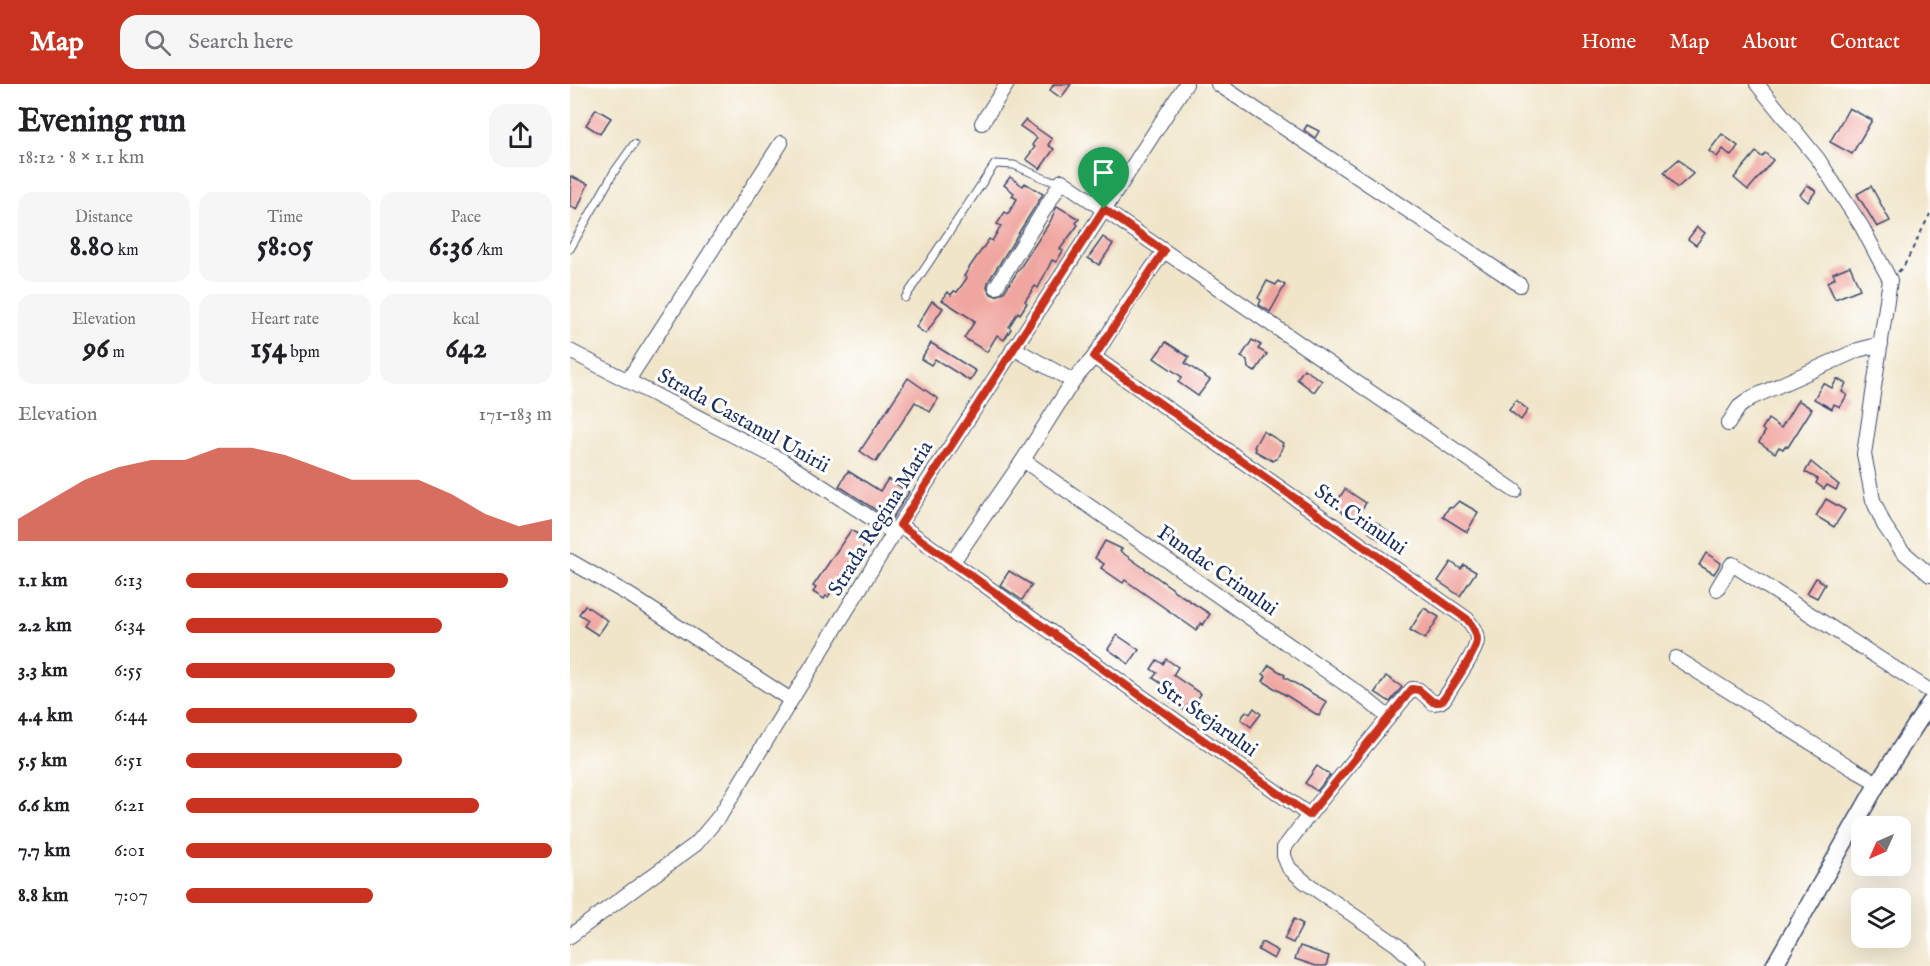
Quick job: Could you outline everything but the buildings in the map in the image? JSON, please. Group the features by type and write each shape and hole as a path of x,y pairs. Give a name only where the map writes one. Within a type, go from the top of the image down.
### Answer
{"street":[{"path":"982,123 1007,84"},
{"name":"Strada Regina Maria","path":"570,936 696,844 709,831 897,529 1186,84"},
{"path":"1218,84 1520,285"},
{"path":"1757,84 1818,159 1862,227 1890,280 1864,454 1866,471 1873,500 1884,525 1902,551 1930,575"},
{"path":"630,382 632,374 780,143"},
{"path":"996,287 1062,181 1515,491"},
{"path":"952,563 1023,460 1073,381 1094,357 1164,251"},
{"path":"1728,424 1739,407 1751,398 1858,350 1881,344"},
{"path":"1013,348 1073,381"},
{"name":"Strada Castanul Unirii","path":"570,351 783,461 897,529"},
{"name":"Str. Crinului","path":"1094,357 1467,619 1475,629 1477,643 1444,699 1440,702 1433,702 1419,690 1412,689 1388,717"},
{"name":"Fundac Crinului","path":"1023,460 1361,695 1388,717"},
{"name":"Str. Stejarului","path":"897,529 952,563 1309,815"},
{"path":"570,561 632,596 791,700"},
{"path":"1717,589 1732,564 1930,691"},
{"path":"1676,658 1853,770 1878,783"},
{"path":"1774,966 1878,783 1930,703"},
{"path":"1388,717 1284,848 1284,856 1288,868 1305,882 1397,945 1420,966"}],"lane":[{"path":"570,249 614,172 634,144"},
{"path":"905,298 994,164 1014,165 1048,180 1062,181"}],"path":[{"path":"1890,280 1904,266 1930,214"}],"route":[{"path":"1104,209 1164,251 1094,357 1467,619 1475,629 1476,648 1444,699 1440,702 1433,702 1419,690 1412,689 1309,815 900,525 1104,209"}]}
